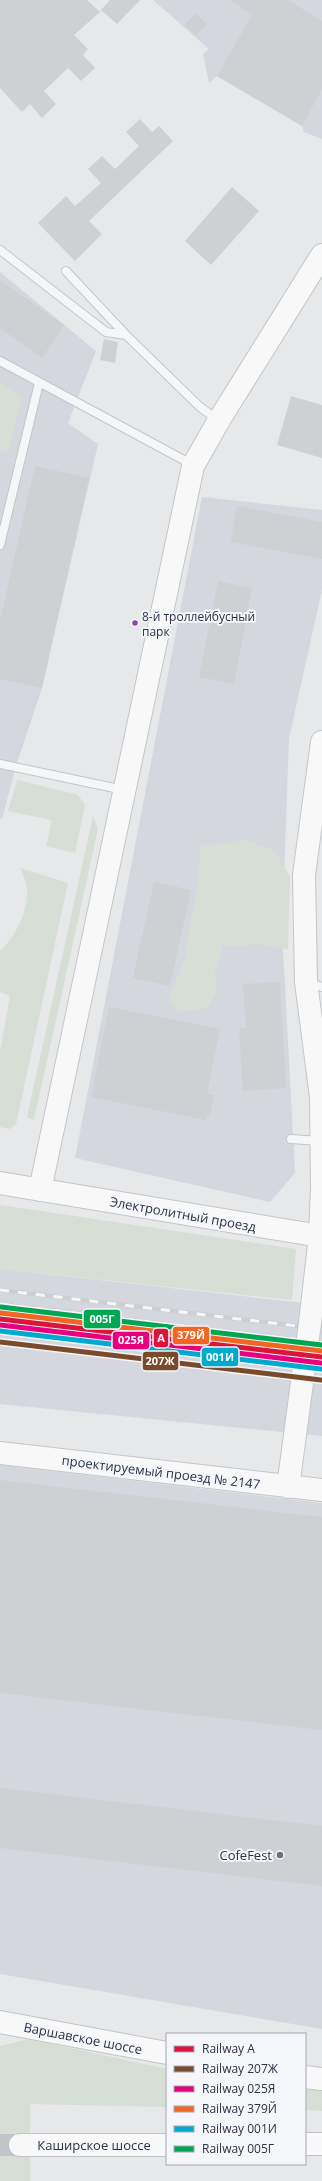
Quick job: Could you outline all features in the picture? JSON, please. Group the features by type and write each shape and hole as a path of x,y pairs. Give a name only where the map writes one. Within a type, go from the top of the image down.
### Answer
{"street":[{"path":"40,1190 193,466 219,420 322,255"},
{"path":"322,742 318,786 304,875 314,984 321,1097 322,1184"},
{"name":"Электролитный проезд","path":"0,1183 321,1237"},
{"path":"288,1487 321,1237 322,1189"},
{"name":"проектируемый проезд № 2147","path":"0,1454 322,1490"},
{"name":"Варшавское шоссе","path":"2,2023 166,2054"},
{"path":"306,2076 322,2079"},
{"path":"306,2144 322,2144"},
{"name":"Каширское шоссе","path":"20,2145 166,2145"}],"lane":[{"path":"0,250 106,332 126,335"},
{"path":"66,271 126,335 200,406 219,420"},
{"path":"0,361 193,466"},
{"path":"0,545 39,383"},
{"path":"0,764 124,790"},
{"path":"291,1139 321,1141"}],"shaded area":[{"path":"153,0 322,0 322,139 304,132 302,126 217,76 209,83 203,54 209,49"},
{"path":"0,272 96,351 68,423 98,444 42,688 16,766 2,819 0,818"},
{"path":"0,382 22,397 8,452 0,450"},
{"path":"202,497 322,510 322,590 289,738 282,930 295,1173 270,1202 75,1158"},
{"path":"17,780 78,795 85,805 75,853 46,846 52,820 8,811"},
{"path":"93,816 98,829 34,1120 27,1117"},
{"path":"242,839 274,850 290,877 288,949 256,944 234,947 223,945 215,973 217,992 208,1008 178,1012 169,998 184,961 198,883 200,845 224,844"},
{"path":"20,868 68,883 16,1124 10,1129 0,1127 0,1052 10,996 0,992 0,951 16,931 23,915 27,898 27,886"},
{"path":"0,1205 296,1249 292,1300 0,1269"},
{"path":"0,1269 322,1305 322,1436 0,1404"},
{"path":"0,1465 322,1503 322,2029 0,1974"},
{"path":"29,2039 166,2069 166,2107 30,2104 30,2181 0,2181 0,2046"},
{"path":"306,2089 322,2091 322,2111 306,2110"}],"building":[{"path":"0,0 87,0 100,12 74,35 88,49 83,55 95,68 81,81 68,68 44,91 56,104 42,118 30,104 22,112 0,88"},
{"path":"110,0 140,0 117,24 101,10"},
{"path":"230,0 288,0 322,21 322,89 302,126 217,76 252,15"},
{"path":"195,13 207,24 196,35 185,25"},
{"path":"140,119 152,132 159,126 173,141 89,221 102,234 75,261 38,223 66,196 75,206 101,183 88,169 102,156 115,169 139,146 126,132"},
{"path":"232,187 259,211 211,265 185,241"},
{"path":"0,280 64,325 42,358 0,328"},
{"path":"104,339 118,342 115,363 100,360"},
{"path":"291,396 322,405 322,458 277,445"},
{"path":"35,466 89,478 42,688 0,679 0,621"},
{"path":"237,506 322,522 322,559 231,542"},
{"path":"218,581 252,588 234,684 199,677"},
{"path":"154,882 191,890 170,986 133,978"},
{"path":"280,982 286,1088 243,1091 239,1029 246,1028 243,984"},
{"path":"109,1007 220,1029 207,1094 214,1095 210,1116 207,1115 206,1120 91,1097"},
{"path":"0,1480 322,1517 322,1730 0,1693"},
{"path":"0,1788 322,1826 322,1886 0,1848"}],"tunnel":[{"path":"0,2145 20,2145"}],"railway":[{"path":"0,1290 322,1329"},
{"path":"0,1304 322,1343"}],"rail line":[{"name":"005Г","path":"1,1307 322,1345"},
{"name":"379Й","path":"1,1313 322,1351"},
{"name":"A","path":"0,1319 322,1357"},
{"name":"025Я","path":"0,1325 321,1363"},
{"name":"001И","path":"0,1331 321,1369"},
{"name":"207Ж","path":"0,1342 321,1380"}],"place":[{"name":"8-й троллейбусный парк","path":"135,623"},
{"name":"CofeFest","path":"280,1855"}]}
